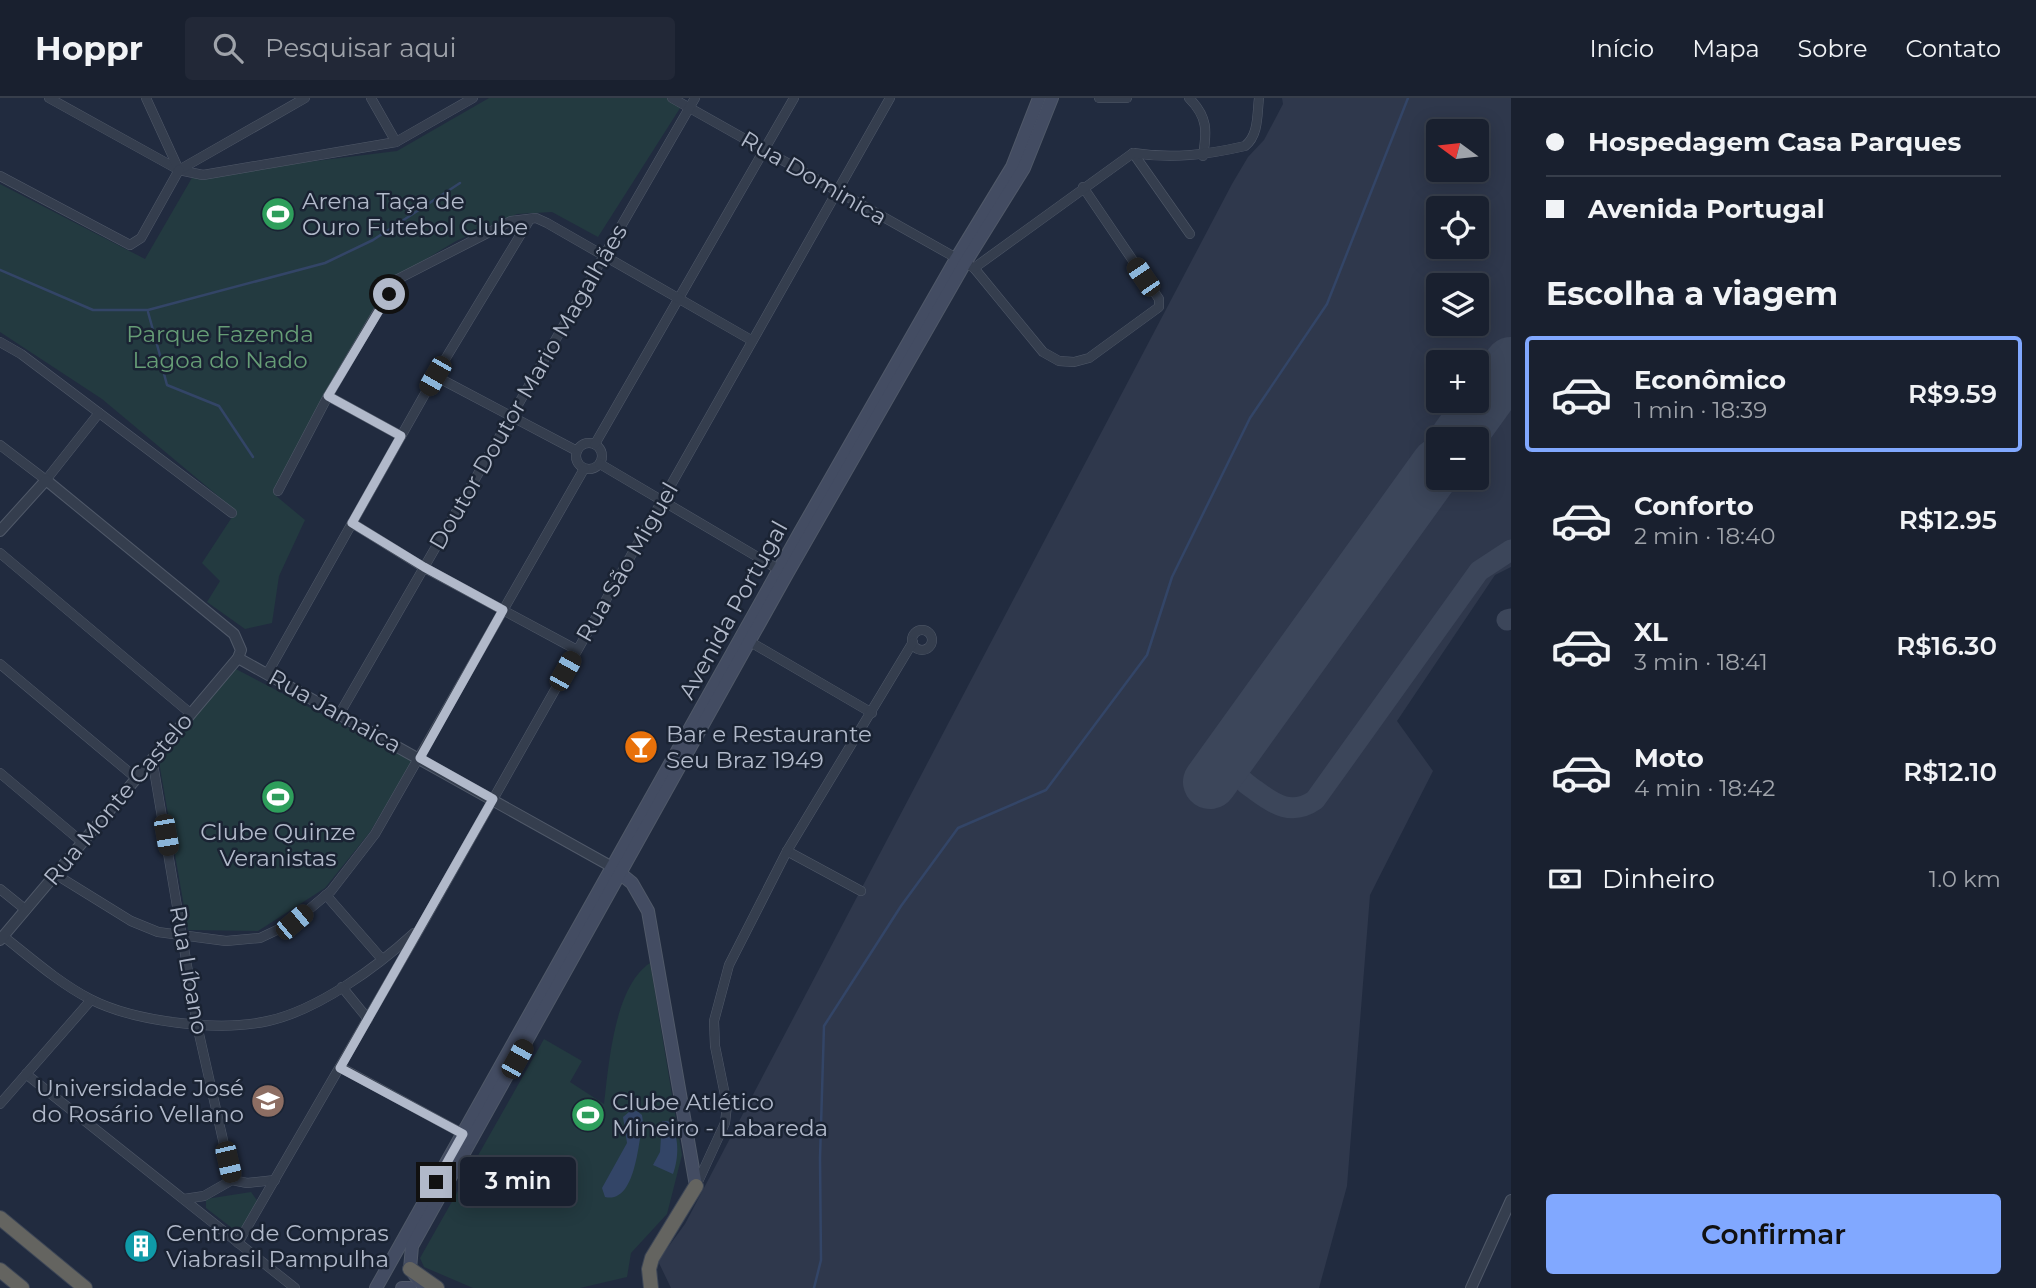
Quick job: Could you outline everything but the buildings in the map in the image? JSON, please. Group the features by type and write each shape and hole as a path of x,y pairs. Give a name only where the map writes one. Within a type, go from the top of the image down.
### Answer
{"highway":[{"path":"651,1288 649,1269 652,1258 696,1186"},
{"path":"0,1218 85,1288"},
{"path":"410,1269 437,1288"},
{"path":"0,1270 22,1288"}],"main road":[{"name":"Avenida Portugal","path":"965,263 1013,167 1039,98"},
{"name":"Avenida Portugal","path":"376,1288 468,1137 783,572 1024,168 1052,98"},
{"path":"618,870 641,895 648,911 696,1186"},
{"name":"Avenida Portugal","path":"410,1269 412,1246 468,1137"},
{"path":"410,1269 425,1288"},
{"path":"402,1288 410,1288"}],"street":[{"path":"49,98 179,170 204,175 396,142 472,98"},
{"path":"146,98 179,170"},
{"path":"0,176 124,244 135,244 179,170 305,98"},
{"path":"371,98 396,142"},
{"name":"Rua Dominica","path":"673,98 965,263"},
{"name":"Doutor Doutor Mario Magalhães","path":"340,713 695,98"},
{"path":"595,444 794,98"},
{"name":"Rua São Miguel","path":"238,1243 421,928 890,98"},
{"path":"1099,98 1127,98"},
{"path":"1189,98 1205,118 1207,129 1203,156"},
{"path":"1083,187 1158,299 1159,307 1089,358 1074,362 1059,361 1043,352 965,263 1133,153 1156,157 1203,156 1245,145 1251,141 1256,130 1259,98"},
{"path":"1133,153 1191,234"},
{"path":"267,674 435,376 530,219"},
{"path":"278,491 328,396 396,280 511,221 530,219 547,223 751,340"},
{"path":"0,342 21,354 232,513"},
{"path":"435,376 577,451"},
{"path":"328,396 401,436"},
{"path":"0,531 46,480 99,413"},
{"path":"584,444 595,444 602,451 600,464 594,469 584,469 577,461 577,451 584,444"},
{"path":"0,445 234,635 241,650 238,658"},
{"path":"600,464 783,572"},
{"path":"55,874 131,921 158,932 226,941 260,937 294,922 326,895 375,834 584,469"},
{"path":"352,523 424,567 577,650"},
{"path":"0,553 190,713"},
{"path":"746,640 872,713"},
{"path":"696,1186 725,1123 727,1105 715,1046 714,1021 729,965 787,851 913,642"},
{"name":"Rua Jamaica","path":"238,658 618,870"},
{"name":"Rua Monte Castelo","path":"2,938 238,658"},
{"path":"0,664 136,778"},
{"name":"Rua Líbano","path":"152,758 197,1025 232,1180"},
{"path":"0,773 82,842"},
{"path":"787,851 861,891"},
{"path":"0,888 26,910"},
{"path":"326,895 383,957 394,965 395,973"},
{"path":"2,938 91,1000 141,1017 197,1025 267,1022 298,1012 342,986 421,928"},
{"path":"342,986 368,1019"},
{"path":"0,1104 91,1000"},
{"path":"340,1068 468,1137"},
{"path":"26,1074 295,1288"},
{"path":"184,1199 204,1196 232,1180 247,1183 275,1180"},
{"path":"1471,1288 1511,1200"}],"shaded area":[{"path":"1282,98 1511,98 1511,567 1495,575 1397,721 1433,771 1370,895 1347,1186 1319,1288 671,1288 658,1261 685,1224 1232,184 1248,157 1264,140 1283,104"},
{"path":"637,1111 642,1115 643,1122 634,1170 623,1191 615,1197 605,1197 602,1188 627,1143 623,1117 629,1112"},
{"path":"662,1121 668,1121 675,1133 677,1154 673,1174 653,1165 660,1152"}],"green space":[{"name":"Parque Fazenda Lagoa do Nado","path":"489,98 667,98 682,105 598,237 552,212 517,214 456,241 393,279 326,394 275,495 305,520 279,576 272,623 245,629 207,602 220,581 202,563 236,511 102,399 0,332 0,184 145,259 193,176 397,151"},
{"name":"Clube Quinze Veranistas","path":"234,668 412,761 370,832 325,888 258,931 188,930 159,762"},
{"name":"Clube Atlético Mineiro - Labareda","path":"650,963 682,1155 667,1214 631,1253 627,1277 580,1288 473,1288 424,1267 420,1258 544,1039 582,1061 570,1082 604,1104 611,1048 621,1008 638,974"},
{"path":"251,1192 259,1203 241,1235 206,1208 206,1199"}],"waterway":[{"path":"814,1288 821,1260 820,1158 824,1026 901,906 958,828 1046,790 1147,655 1172,577 1250,418 1327,304 1408,98"},
{"path":"0,270 93,310 148,310 325,263 373,240 460,183"},
{"path":"148,312 161,359"},
{"path":"163,370 167,385 219,406 253,457"}],"taxiway":[{"path":"1242,737 1236,766 1244,782 1284,807 1299,807 1315,800 1479,571 1511,550"},
{"path":"1507,620 1511,619"}],"runway":[{"path":"1466,427 1511,364"},
{"path":"1210,782 1426,482"}],"place":[{"name":"Arena Taça de Ouro Futebol Clube","path":"278,214"},
{"name":"Bar e Restaurante Seu Braz 1949","path":"641,747"},
{"name":"Clube Quinze Veranistas","path":"278,797"},
{"name":"Universidade José do Rosário Vellano","path":"268,1101"},
{"name":"Clube Atlético Mineiro - Labareda","path":"588,1115"},
{"name":"Centro de Compras Viabrasil Pampulha","path":"141,1246"}],"route":[{"path":"389,294 328,396 401,436 352,523 424,567 503,610 420,758 493,799 340,1068 463,1134 436,1182"}]}
